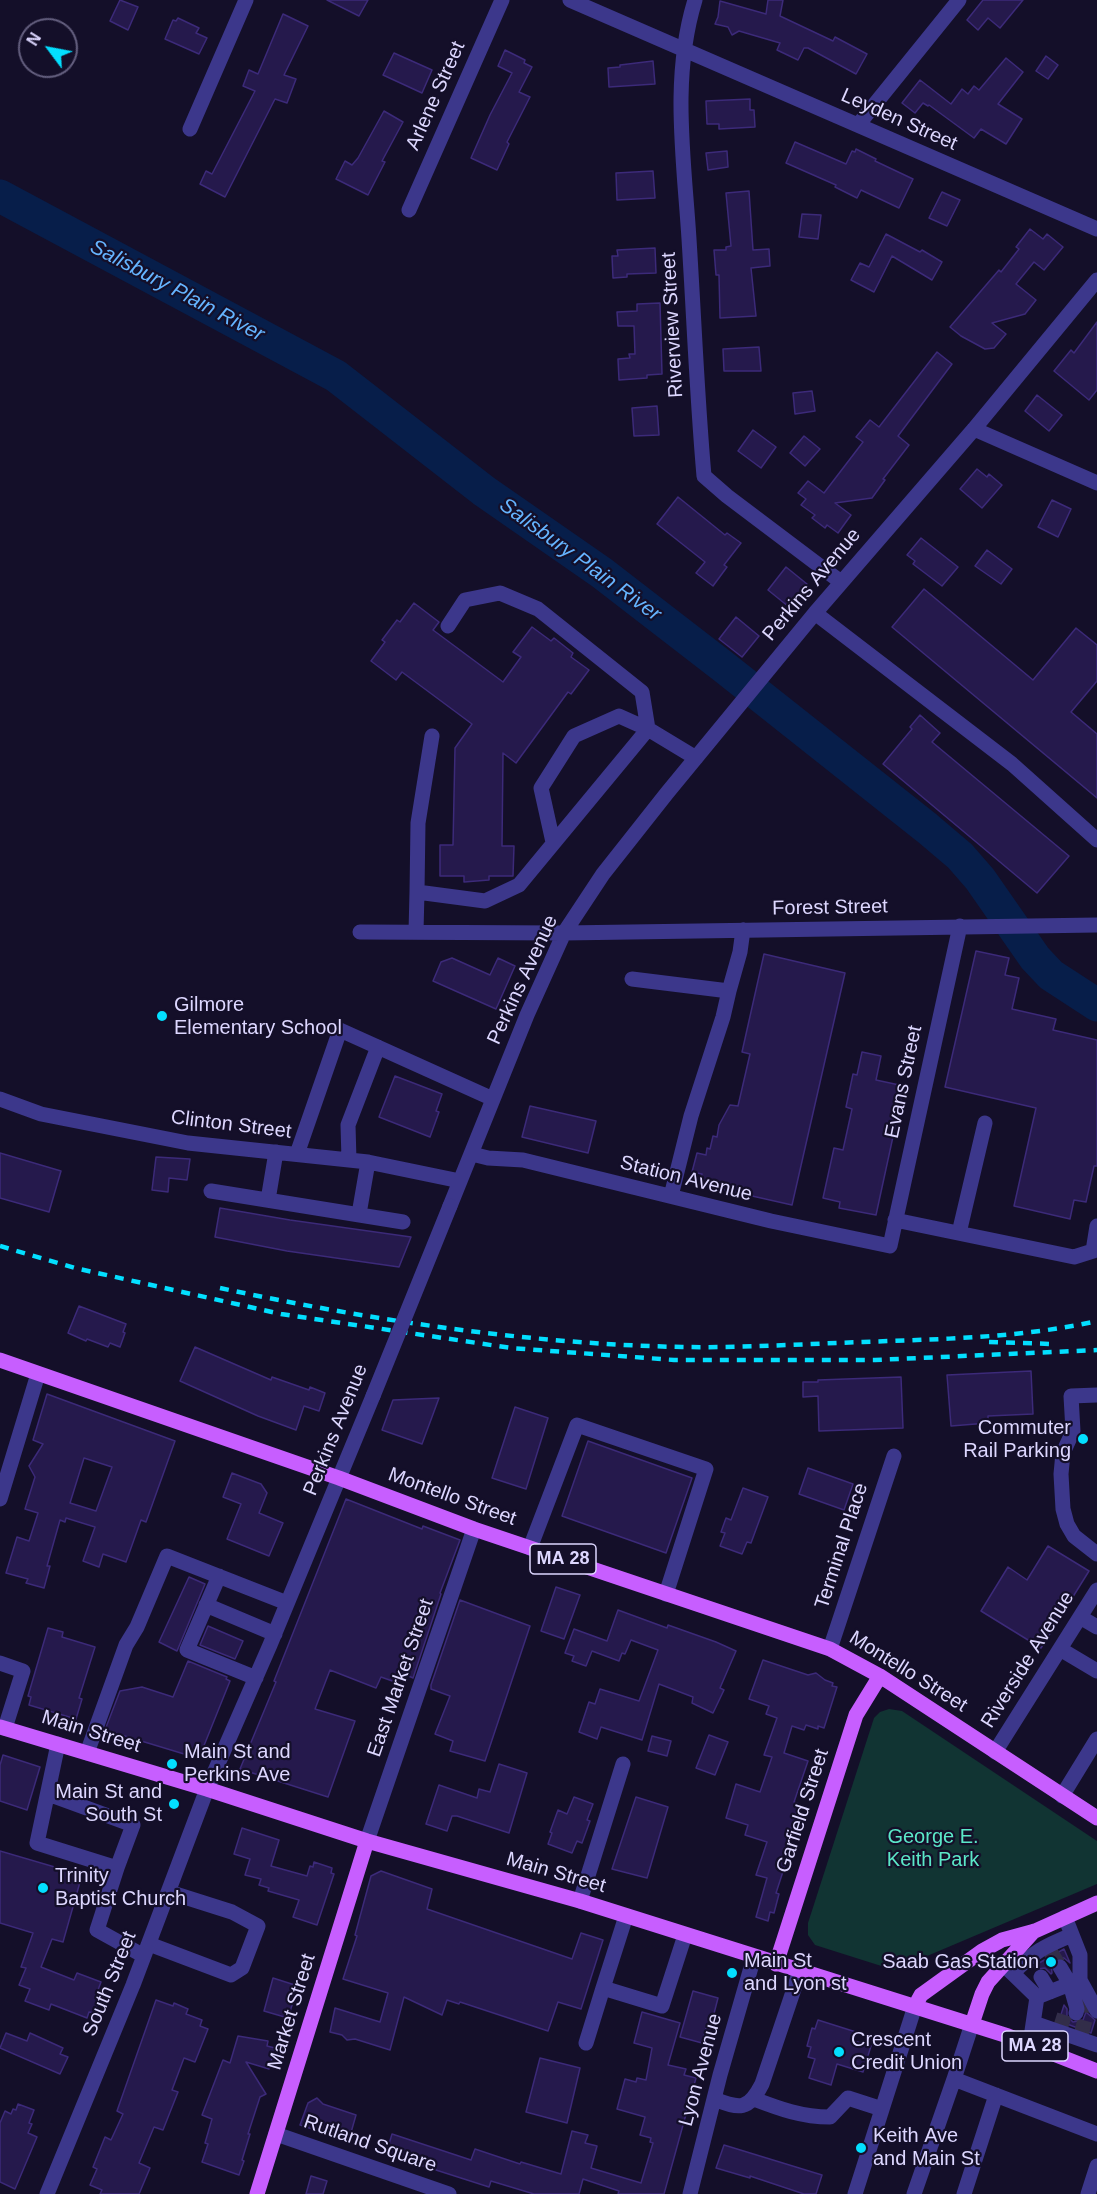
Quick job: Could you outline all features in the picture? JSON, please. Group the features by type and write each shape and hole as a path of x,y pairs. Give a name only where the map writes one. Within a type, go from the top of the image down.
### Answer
{"main road":[{"name":"Montello Street","path":"0,1360 339,1478 474,1529 830,1649 880,1676 1097,1818"},
{"name":"Garfield Street","path":"776,1964 856,1715 880,1676"},
{"name":"Main Street","path":"3,1727 207,1789 367,1841 580,1901 972,2024 1096,2069"},
{"name":"Market Street","path":"257,2194 367,1841"},
{"path":"915,2006 921,1995 981,1951 1002,1940 1035,1931 1097,1903"},
{"path":"972,2024 985,1988 1008,1969 1035,1931"}],"street":[{"path":"190,129 246,0"},
{"name":"Arlene Street","path":"409,210 502,0"},
{"name":"Leyden Street","path":"570,0 1097,229"},
{"name":"Riverview Street","path":"696,0 683,49 681,101 694,346 704,476 841,582"},
{"path":"858,125 959,0"},
{"name":"Perkins Avenue","path":"207,1789 275,1634 472,1155 527,1015 564,933 603,874 696,758 841,582 974,429 1097,280"},
{"path":"974,429 1097,483"},
{"path":"417,892 485,901 519,885 648,729 642,692 538,609 500,593 465,600 448,626"},
{"path":"815,613 1012,764 1097,840"},
{"path":"553,842 541,788 574,736 619,716 648,729 696,758"},
{"path":"416,932 418,823 432,736"},
{"name":"Forest Street","path":"360,932 564,933 1097,925"},
{"name":"Evans Street","path":"890,1246 960,926"},
{"path":"671,1196 691,1116 723,1017 740,952 743,930"},
{"path":"632,980 729,991"},
{"path":"297,1155 340,1030 493,1099"},
{"path":"349,1160 348,1125 378,1047"},
{"name":"Clinton Street","path":"0,1099 41,1114 188,1143 368,1162 460,1181"},
{"path":"959,1233 985,1123"},
{"path":"268,1200 276,1152"},
{"name":"Station Avenue","path":"472,1155 523,1160 771,1221 890,1246"},
{"path":"359,1214 368,1162"},
{"path":"210,1191 403,1222"},
{"path":"896,1220 1074,1257 1093,1251 1097,1226"},
{"path":"0,1499 38,1374"},
{"path":"1097,1395 1071,1396 1073,1431 1063,1453 1061,1474 1063,1509 1067,1524 1074,1536 1097,1554"},
{"path":"530,1548 577,1425 705,1468 666,1594"},
{"name":"Terminal Place","path":"830,1649 894,1456"},
{"name":"East Market Street","path":"367,1841 474,1529"},
{"path":"87,1753 126,1645 137,1627 167,1556 287,1603"},
{"path":"219,1576 187,1650 256,1678"},
{"name":"Riverside Avenue","path":"994,1752 1097,1590"},
{"path":"206,1605 275,1634"},
{"path":"1080,1617 1097,1627"},
{"path":"1060,1649 1097,1671"},
{"path":"0,1663 23,1671 3,1727"},
{"path":"1062,1796 1097,1739"},
{"path":"58,1744 37,1843 117,1868"},
{"path":"580,1901 623,1764"},
{"name":"South Street","path":"47,2194 147,1950 207,1789"},
{"path":"48,1794 133,1825 97,1930 147,1950 231,1975 242,1968 258,1926 232,1912 169,1892"},
{"path":"586,2043 626,1916"},
{"path":"1030,2044 1034,2023 1060,1988 1080,1955 1065,1917"},
{"path":"603,1988 662,2006 685,1935"},
{"path":"1008,1969 1072,1935"},
{"name":"Lyon Avenue","path":"690,2194 754,1957"},
{"path":"1008,1969 1060,1988 1097,2011"},
{"path":"714,2099 732,2106 742,2106 754,2099 762,2084 800,1971"},
{"path":"1060,1988 1051,1972 1071,2011"},
{"path":"855,2194 915,2006"},
{"path":"1034,2023 1097,2045"},
{"path":"914,2194 972,2024"},
{"path":"954,2079 1097,2134"},
{"path":"964,2194 996,2095"},
{"path":"754,2099 793,2114 818,2117 830,2117 848,2098 882,2109"},
{"name":"Rutland Square","path":"276,2134 449,2194"},
{"path":"1088,2194 1097,2166"}],"green space":[{"name":"George E. Keith Park","path":"889,1709 902,1711 1097,1841 1097,1884 894,1970 815,1945 808,1935 808,1923 874,1718 880,1712"}],"building":[{"path":"120,0 138,7 128,30 110,21"},
{"path":"327,0 368,0 359,16"},
{"path":"768,0 783,0 780,16 833,41 835,37 867,54 856,74 808,48 804,48 798,60 777,50 780,43 739,31 732,35 728,27 715,24 720,1 766,14"},
{"path":"983,0 1023,0 1000,28 988,18 978,30 967,20"},
{"path":"283,14 308,26 284,75 296,79 287,103 275,99 225,197 200,184 206,171 212,174 255,91 243,86 249,70 258,74"},
{"path":"178,18 199,28 196,33 207,38 199,54 165,39 173,20 176,21"},
{"path":"505,50 525,60 524,63 532,67 519,92 530,97 507,142 509,144 497,170 471,158 512,73 498,66"},
{"path":"394,53 432,70 422,93 383,75"},
{"path":"1046,56 1058,65 1048,79 1036,71"},
{"path":"1006,58 1023,72 998,104 1022,119 1006,144 981,129 974,138 929,105 923,103 915,113 902,103 920,80 951,104 962,89 968,94 974,86 979,90"},
{"path":"653,61 655,84 609,87 608,68"},
{"path":"750,99 750,110 754,110 755,127 719,129 719,124 707,124 706,101"},
{"path":"384,111 403,122 382,161 385,162 368,195 336,179 345,161 352,165 358,158"},
{"path":"795,142 846,164 852,151 855,152 856,149 913,179 899,208 861,190 857,198 835,187 836,185 786,163"},
{"path":"727,151 728,167 708,170 706,153"},
{"path":"653,171 655,198 617,200 616,173"},
{"path":"749,191 753,250 769,249 770,266 751,268 756,316 720,318 719,275 716,275 714,250 726,250 726,247 731,246 726,193"},
{"path":"942,192 960,200 947,226 929,218"},
{"path":"802,214 821,215 818,239 799,237"},
{"path":"1030,229 1043,239 1047,234 1063,247 1044,270 1034,262 1016,284 1036,300 1025,314 992,323 1006,334 994,348 985,349 950,327 999,270 1001,272 1019,249 1016,247"},
{"path":"886,234 942,262 932,280 892,256 874,292 851,280 860,263 869,267"},
{"path":"655,248 656,273 627,274 627,277 613,278 612,256 618,256 617,250"},
{"path":"660,303 662,374 647,375 647,378 619,380 618,359 630,358 629,354 635,354 634,326 618,326 617,312 637,311 637,304"},
{"path":"1097,322 1097,390 1089,400 1054,371 1071,350 1074,353"},
{"path":"759,347 761,371 724,371 723,349"},
{"path":"937,352 952,364 898,436 909,445 883,479 885,480 872,498 835,503 851,515 838,533 827,525 825,528 812,518 815,515 801,505 806,499 798,493 808,481 824,493 863,442 856,437 870,420 879,427"},
{"path":"812,391 815,411 795,414 793,393"},
{"path":"1037,395 1062,415 1049,431 1025,411"},
{"path":"657,406 659,435 634,436 632,408"},
{"path":"753,430 776,447 761,468 738,451"},
{"path":"804,436 820,449 805,466 790,453"},
{"path":"977,469 987,477 989,474 1002,485 982,508 960,489"},
{"path":"678,497 725,535 727,533 741,543 724,565 727,567 713,586 696,573 705,562 657,524"},
{"path":"1052,500 1071,509 1058,537 1038,527"},
{"path":"921,538 958,567 942,586 913,564 915,561 907,555"},
{"path":"987,550 1012,569 1001,584 975,566"},
{"path":"786,567 807,584 789,607 768,590"},
{"path":"924,589 1033,680 1076,628 1097,645 1097,681 1071,712 1097,734 1097,798 892,627"},
{"path":"414,603 439,622 433,630 503,682 521,657 513,652 532,627 551,641 554,638 573,653 571,657 589,670 571,694 568,692 516,763 503,753 502,846 514,846 513,876 489,876 489,880 464,882 464,876 440,876 440,845 453,845 455,748 472,724 402,672 396,680 371,661 385,642 382,640 397,620 400,622"},
{"path":"736,617 759,636 742,657 719,639"},
{"path":"920,715 940,733 932,742 1069,856 1037,893 883,764 912,729 910,727"},
{"path":"976,951 1009,958 1005,975 1019,978 1012,1009 1056,1019 1053,1030 1097,1040 1097,1166 1094,1166 1086,1202 1074,1200 1070,1219 1014,1206 1036,1108 945,1087"},
{"path":"764,954 845,973 792,1205 699,1184 702,1174 692,1172 697,1153 706,1155 713,1136 717,1137 719,1125 730,1105 738,1106 750,1054 742,1052"},
{"path":"452,958 490,975 498,958 515,966 496,1009 433,981 441,962"},
{"path":"862,1052 881,1056 876,1080 904,1086 876,1215 839,1208 840,1202 823,1198 834,1148 843,1150 852,1109 846,1107 853,1074 857,1075"},
{"path":"395,1076 442,1094 436,1111 439,1112 430,1137 379,1117"},
{"path":"530,1106 596,1121 588,1153 522,1137"},
{"path":"0,1153 61,1171 49,1212 0,1198"},
{"path":"156,1157 190,1159 187,1180 169,1178 168,1192 152,1190"},
{"path":"220,1208 411,1237 399,1267 287,1251 215,1237"},
{"path":"79,1306 126,1324 120,1347 110,1343 108,1347 68,1333"},
{"path":"195,1347 271,1380 272,1377 325,1393 319,1411 304,1406 296,1430 258,1416 180,1381"},
{"path":"1031,1371 1033,1414 988,1416 988,1423 951,1426 947,1375"},
{"path":"901,1377 903,1428 819,1431 818,1396 803,1397 803,1382"},
{"path":"47,1394 175,1441 146,1522 141,1520 126,1562 103,1554 99,1567 83,1561 95,1527 66,1518 65,1522 60,1520 47,1566 50,1566 44,1588 26,1583 28,1579 6,1573 17,1537 29,1541 38,1513 25,1509 35,1477 29,1466 43,1444 33,1440","holes":["84,1458 112,1467 96,1511 70,1503"]},
{"path":"439,1398 422,1444 382,1430 393,1400"},
{"path":"515,1407 548,1418 526,1489 492,1478"},
{"path":"588,1441 692,1478 666,1553 562,1516"},
{"path":"808,1468 853,1484 844,1510 799,1494"},
{"path":"232,1473 261,1484 267,1493 259,1513 283,1523 269,1556 227,1539 241,1504 223,1497"},
{"path":"743,1488 768,1497 751,1543 747,1542 742,1554 720,1546 725,1533 721,1532 726,1518 731,1520"},
{"path":"346,1499 422,1529 423,1526 460,1540 440,1593 413,1678 402,1673 398,1683 381,1677 376,1688 330,1670 315,1709 355,1721 328,1797 240,1769"},
{"path":"1048,1546 1089,1571 1041,1648 981,1611 1008,1567 1027,1580"},
{"path":"189,1577 205,1584 177,1651 159,1642"},
{"path":"556,1587 580,1595 564,1639 541,1631"},
{"path":"460,1600 530,1626 485,1761 450,1751 453,1741 435,1734 450,1696 431,1689 431,1685"},
{"path":"618,1610 667,1628 668,1625 736,1651 720,1688 724,1690 713,1713 692,1703 693,1697 659,1684 642,1740 601,1727 597,1739 579,1732 589,1702 595,1704 600,1689 639,1701 658,1650 631,1640 619,1661 592,1651 586,1666 572,1661 574,1656 565,1653 574,1629 607,1641"},
{"path":"208,1626 243,1641 235,1659 200,1645"},
{"path":"48,1628 63,1632 62,1637 95,1647 79,1698 82,1699 76,1719 29,1705 31,1697 28,1696"},
{"path":"763,1660 808,1675 816,1673 833,1683 832,1686 837,1687 824,1728 818,1726 818,1729 806,1725 804,1730 792,1726 784,1753 808,1761 794,1802 799,1804 787,1842 792,1844 776,1893 779,1894 774,1913 770,1912 768,1921 756,1917 767,1878 756,1875 767,1842 745,1835 748,1825 726,1818 736,1784 760,1792 772,1757 764,1755 777,1718 766,1714 769,1706 749,1699"},
{"path":"188,1661 227,1677 226,1679 230,1681 201,1753 194,1757 105,1730 120,1691 142,1687 173,1697"},
{"path":"709,1735 728,1742 715,1775 696,1768"},
{"path":"652,1736 671,1741 667,1756 648,1751"},
{"path":"3,1755 40,1767 27,1810 0,1801 0,1765"},
{"path":"499,1764 527,1773 509,1833 457,1816 452,1816 447,1831 426,1824 439,1785 477,1798 479,1789 490,1792"},
{"path":"574,1797 593,1804 582,1843 577,1841 572,1853 548,1844 558,1810 567,1814"},
{"path":"636,1797 668,1807 647,1878 612,1869"},
{"path":"242,1828 279,1840 271,1866 307,1876 314,1862 332,1868 331,1873 334,1874 317,1925 293,1917 299,1900 268,1891 269,1888 259,1885 261,1879 245,1875 250,1859 234,1854"},
{"path":"0,1851 82,1875 63,1942 52,1939 41,1967 74,1980 77,1973 101,1982 98,1990 102,1992 94,2013 89,2012 87,2018 51,2004 49,2010 25,2001 30,1989 19,1985 26,1968 21,1967 33,1933 0,1923"},
{"path":"381,1871 432,1889 427,1909 572,1959 581,1933 603,1940 581,2009 558,2002 548,2031 460,2002 459,2004 447,2000 442,2015 404,1997 390,2050 355,2039 347,2040 342,2035 330,2032 335,2008 380,2022 388,1993 343,1979 357,1936 355,1935 371,1876"},
{"path":"1064,1949 1070,1963 1064,1958 1056,1958 1051,1963 1051,1974 1045,1968 1036,1969 1034,1966 1039,1963"},
{"path":"273,1978 298,1986 288,2018 264,2011"},
{"path":"693,1991 718,1998 710,2029 706,2028 702,2043 680,2037"},
{"path":"156,2000 173,2006 174,2003 188,2009 186,2014 202,2020 200,2026 208,2029 195,2062 184,2058 172,2090 178,2092 163,2130 154,2127 139,2163 150,2168 139,2194 100,2194 102,2190 90,2185 97,2169 93,2167 105,2137 111,2140 123,2114 117,2111"},
{"path":"1064,2005 1067,2009 1067,2016 1073,2022 1083,2020 1086,2012 1095,2020 1091,2033 1059,2021"},
{"path":"642,2012 680,2023 668,2065 686,2069 684,2075 696,2078 664,2194 618,2194 619,2191 583,2179 579,2194 534,2194 491,2181 489,2187 386,2154 392,2134 471,2160 475,2149 520,2164 521,2162 561,2174 572,2131 588,2135 585,2143 597,2146 591,2168 641,2183 653,2143 650,2142 651,2138 640,2135 645,2117 617,2109 625,2079 636,2082 637,2078 646,2080 652,2048 634,2043"},
{"name":"Crescent Credit Union","path":"818,2020 856,2032 854,2041 871,2046 863,2072 837,2064 831,2085 809,2078 815,2059 808,2057 811,2047 807,2046 812,2028 815,2029"},
{"path":"6,2033 27,2041 30,2033 63,2048 60,2054 68,2057 60,2074 0,2048"},
{"path":"238,2036 268,2041 267,2046 275,2048 269,2069 246,2062 266,2094 260,2097 248,2134 250,2134 239,2175 202,2162 212,2119 202,2115 223,2060 230,2063"},
{"path":"540,2058 580,2068 567,2123 526,2112"},
{"path":"317,2098 323,2104 356,2115 350,2136 345,2134 343,2139 300,2125 308,2103"},
{"path":"18,2104 34,2110 28,2133 37,2137 15,2189 0,2182 0,2123 5,2111 11,2114 13,2109 16,2110"},
{"path":"724,2145 822,2175 816,2194 804,2194 750,2176 750,2178 716,2168"},
{"path":"311,2176 327,2181 323,2194 306,2194"}],"waterway":[{"name":"Salisbury Plain River","path":"0,196 336,376 484,491 602,573 927,828 960,856 980,879 1035,958 1051,975 1097,1005"}],"tunnel":[{"path":"1050,1951 1060,1967"},
{"path":"1081,2035 1086,2016 1086,1990"},
{"path":"1060,2029 1066,2010"}],"railway":[{"path":"0,1246 75,1268 281,1314 511,1348 674,1360 875,1360 1097,1350"},
{"path":"220,1288 391,1320 508,1335 624,1345 727,1347 951,1339 1039,1331 1097,1321"},
{"path":"989,1342 1052,1344"}],"place":[{"name":"Gilmore Elementary School","path":"162,1016"},
{"name":"Commuter Rail Parking","path":"1083,1439"},
{"name":"Main St and Perkins Ave","path":"172,1764"},
{"name":"Main St and South St","path":"174,1804"},
{"name":"Trinity Baptist Church","path":"43,1888"},
{"name":"Saab Gas Station","path":"1051,1962"},
{"name":"Main St and Lyon st","path":"732,1973"},
{"name":"Crescent Credit Union","path":"839,2052"},
{"name":"Keith Ave and Main St","path":"861,2148"}]}
